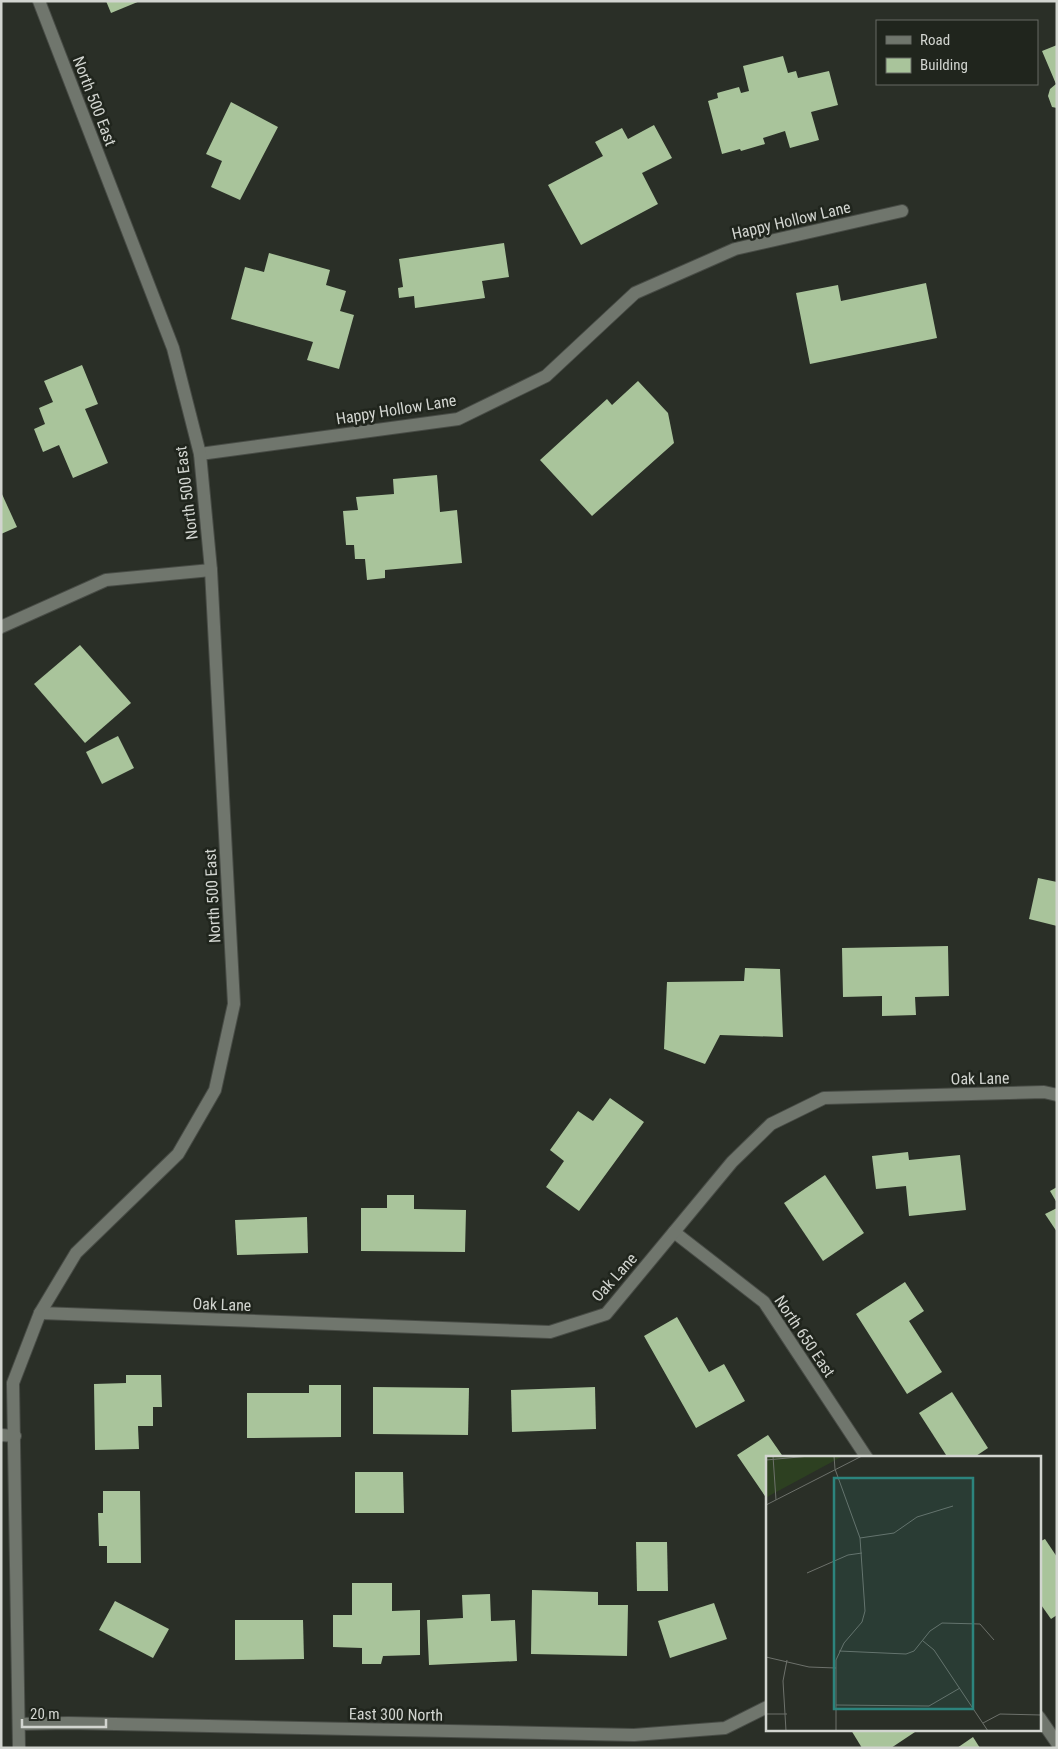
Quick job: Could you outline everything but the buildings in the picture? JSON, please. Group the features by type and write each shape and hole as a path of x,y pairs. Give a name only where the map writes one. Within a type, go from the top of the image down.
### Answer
{"street":[{"name":"North 500 East","path":"19,1748 13,1383 40,1313 76,1253 178,1154 215,1090 234,1004 211,570 200,454 173,348 39,1"},
{"name":"Happy Hollow Lane","path":"200,454 458,418 546,376 635,294 735,248 902,211"},
{"path":"1,627 106,580 211,570"},
{"name":"Oak Lane","path":"40,1313 550,1332 606,1314 732,1162 771,1124 824,1098 1044,1092 1057,1095"},
{"name":"North 650 East","path":"674,1232 764,1302 866,1456"},
{"path":"1,1435 15,1436"},
{"name":"East 300 North","path":"19,1724 68,1723 634,1735 725,1728 766,1708"},
{"path":"1040,1718 1057,1743"}]}
